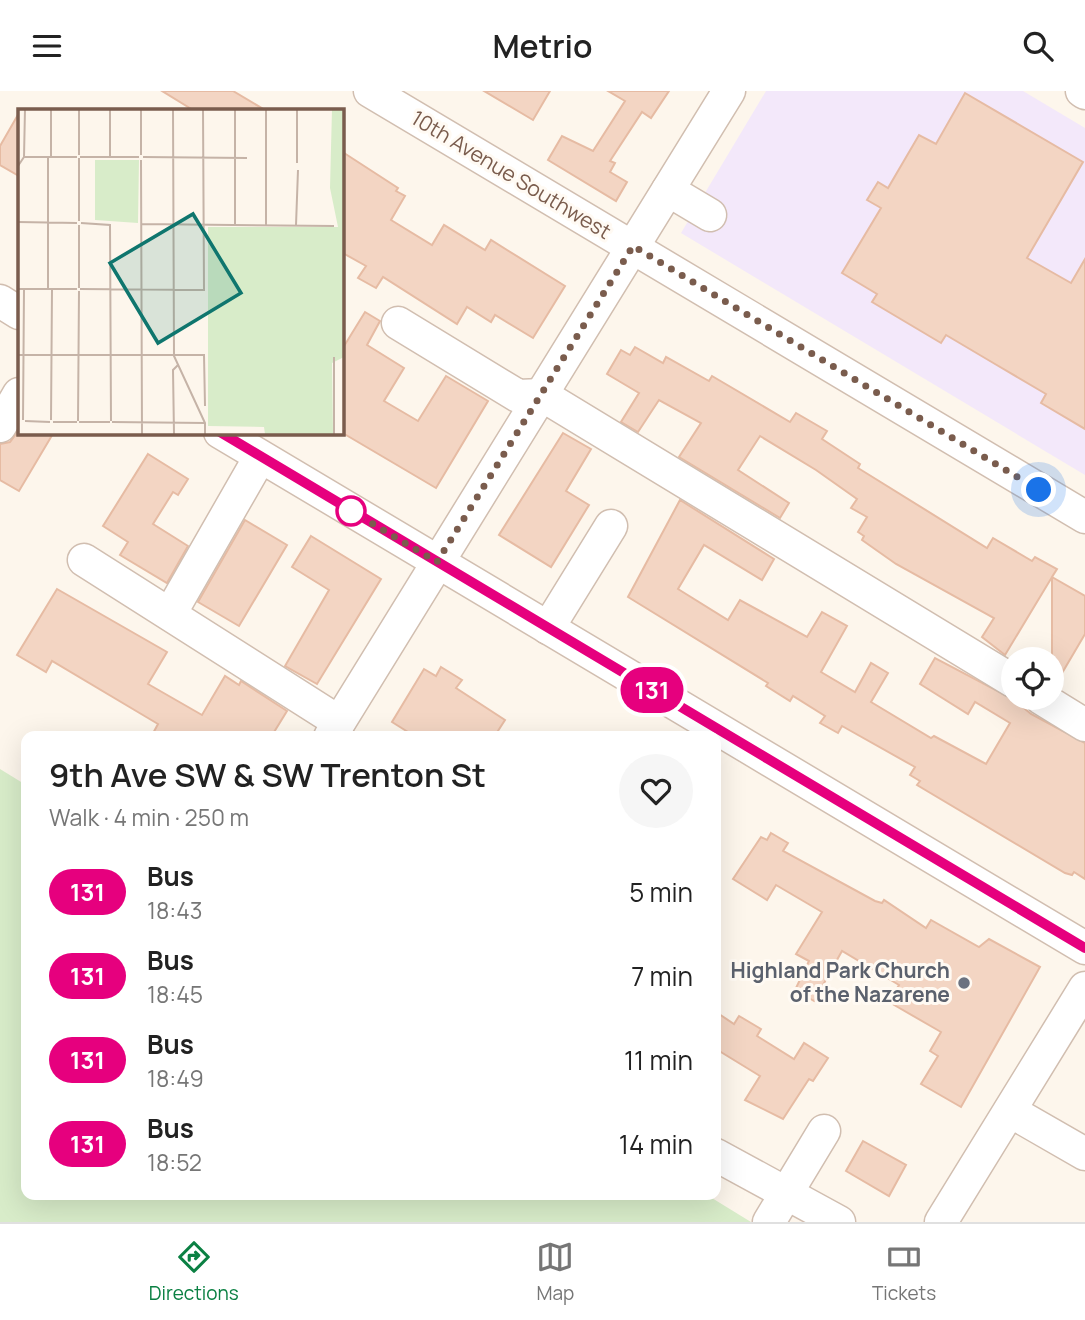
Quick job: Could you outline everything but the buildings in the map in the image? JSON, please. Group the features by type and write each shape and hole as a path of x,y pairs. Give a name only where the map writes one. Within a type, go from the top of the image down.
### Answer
{"street":[{"name":"10th Avenue Southwest","path":"370,91 1085,517"},
{"path":"84,560 170,614 334,729 726,92"},
{"path":"668,190 710,215"},
{"path":"0,301 18,312"},
{"path":"398,323 519,396 542,394 1001,674"},
{"path":"0,426 18,396"},
{"path":"223,434 720,731"},
{"path":"170,614 260,457"},
{"path":"548,628 611,526"},
{"path":"1061,710 1085,725"},
{"path":"721,731 1085,949"},
{"path":"941,1222 1085,988"},
{"path":"1010,1111 1085,1154"},
{"path":"769,1222 824,1131"},
{"path":"721,1158 839,1222"}],"shaded area":[{"path":"766,91 1023,91 1085,128 1085,475 681,233"}],"green space":[{"path":"0,769 21,782 21,1200 715,1200 751,1222 0,1222"}],"bus line":[{"name":"131","path":"223,434 1085,948"}],"place":[{"name":"Highland Park Church of the Nazarene","path":"964,983"}],"route":[{"path":"351,511 437,562 633,246 1039,490"}]}
